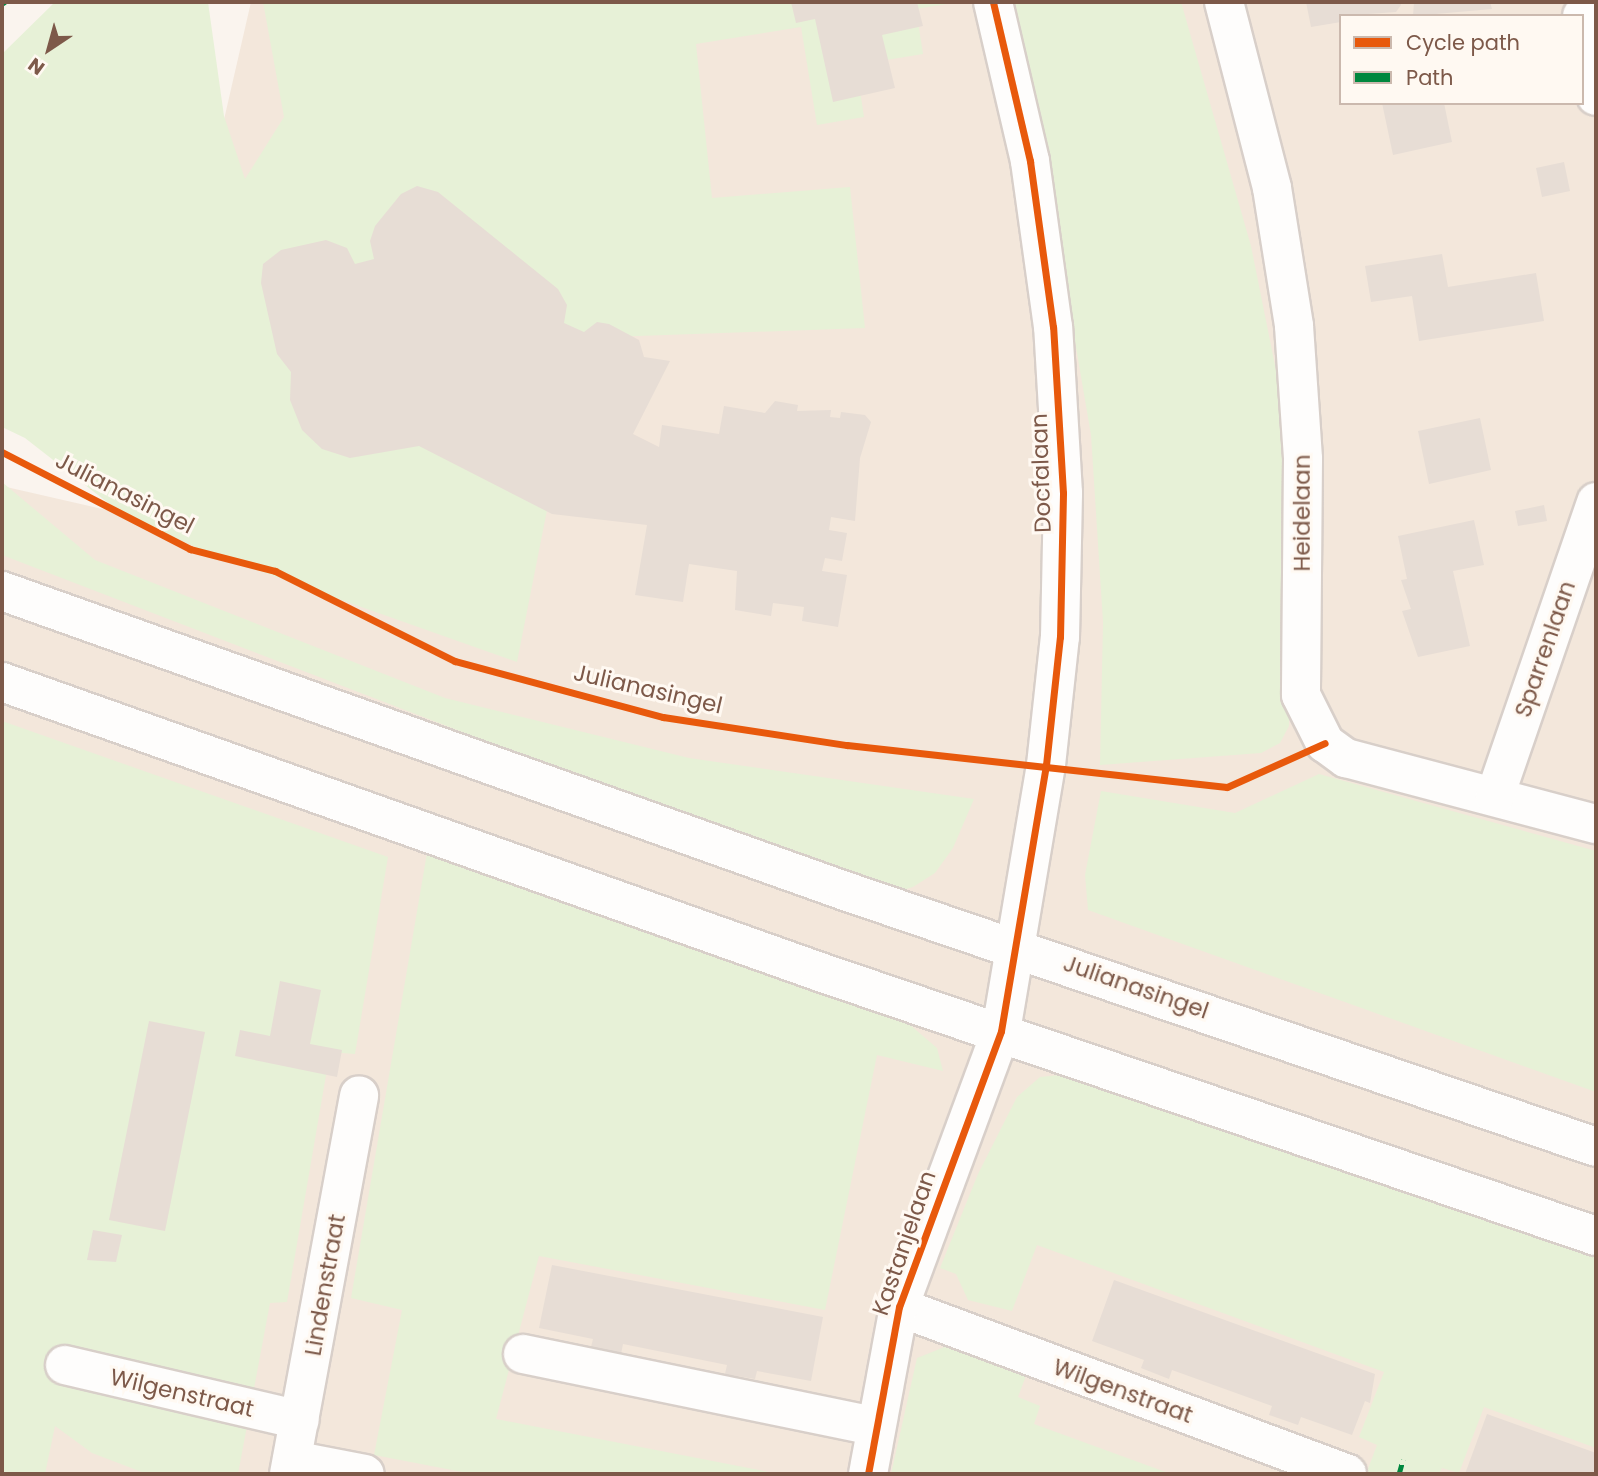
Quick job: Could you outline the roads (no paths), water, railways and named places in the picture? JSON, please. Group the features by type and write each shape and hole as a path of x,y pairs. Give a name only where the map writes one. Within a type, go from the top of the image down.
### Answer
{"street":[{"name":"Docfalaan","path":"993,2 1036,202 1053,327 1063,494 1060,637 1018,946 1001,1031"},
{"name":"Heidelaan","path":"1224,2 1272,188 1294,326 1303,458 1301,695 1325,743 1346,758 1596,824"},
{"path":"1584,27 1596,96"},
{"name":"Sparrenlaan","path":"1495,796 1596,502"},
{"name":"Julianasingel","path":"2,591 848,892 1018,946 1596,1147"},
{"path":"2,682 1596,1236"},
{"name":"Kastanjelaan","path":"868,1474 873,1426 899,1307 1001,1031"},
{"name":"Lindenstraat","path":"291,1467 359,1096"},
{"name":"Wilgenstraat","path":"899,1307 1347,1474"},
{"path":"523,1354 873,1426"},
{"name":"Wilgenstraat","path":"65,1364 300,1420"},
{"path":"291,1467 365,1474"}]}
